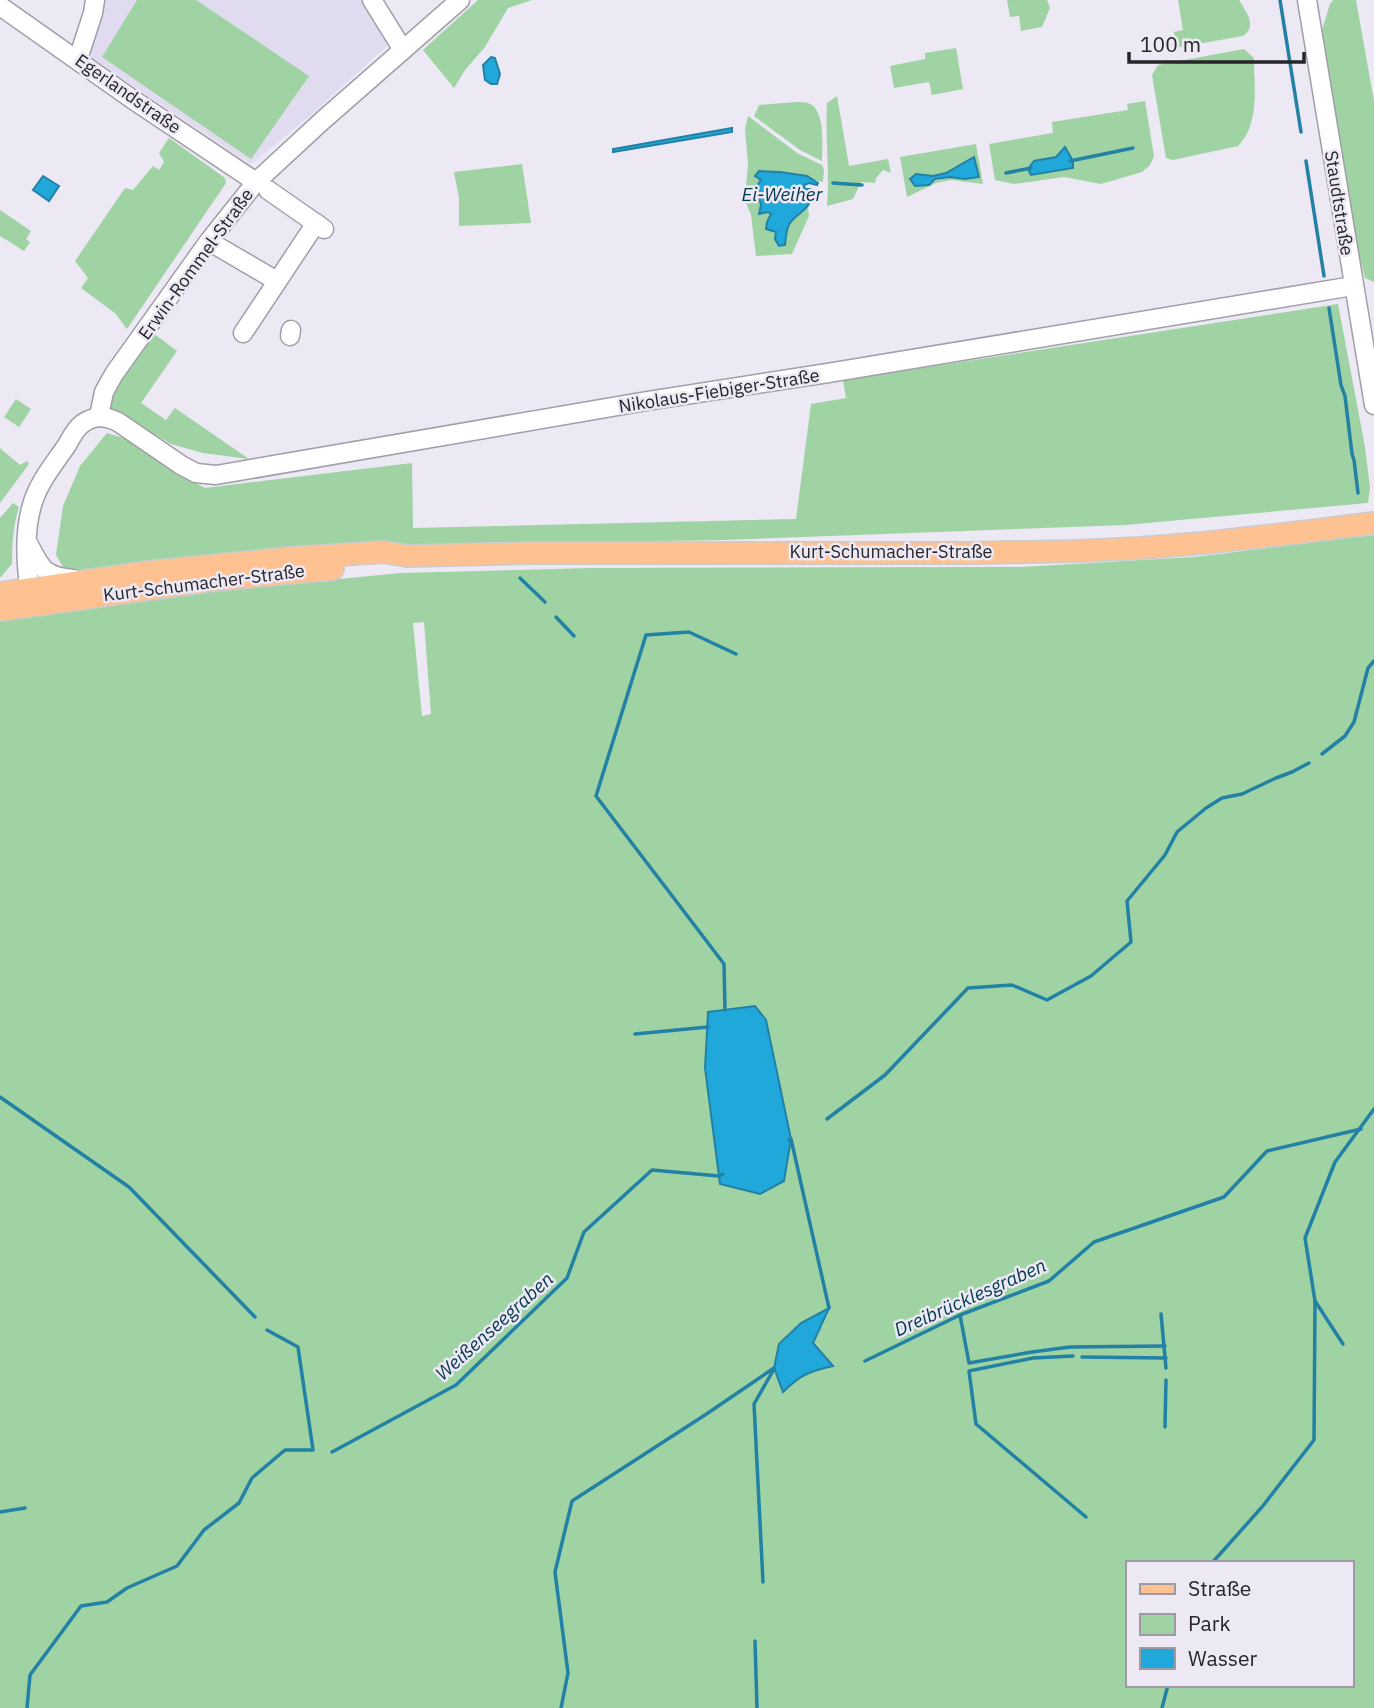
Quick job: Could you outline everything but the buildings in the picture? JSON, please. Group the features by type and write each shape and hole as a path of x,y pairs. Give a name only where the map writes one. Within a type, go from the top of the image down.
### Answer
{"main road":[{"name":"Kurt-Schumacher-Straße","path":"0,610 31,597 88,581 148,572 289,558 384,552 407,556 1077,551 1140,548 1374,523"},
{"name":"Kurt-Schumacher-Straße","path":"0,593 31,597 389,564 407,556"}],"street":[{"path":"78,59 95,0"},
{"path":"372,0 403,50"},
{"name":"Erwin-Rommel-Straße","path":"99,416 104,392 114,374 209,241 268,189 403,50 460,0"},
{"name":"Staudtstraße","path":"1307,0 1374,405"},
{"name":"Egerlandstraße","path":"0,6 320,226 278,286"},
{"path":"216,246 278,286 243,331"},
{"name":"Nikolaus-Fiebiger-Straße","path":"99,416 118,422 196,473 216,475 647,401 1353,286"},
{"path":"31,597 26,540 32,505 45,475 77,429 84,422 99,416"},
{"path":"26,540 40,567 56,578 88,581"}],"shaded area":[{"path":"99,0 365,0 391,42 311,115 251,164 86,55"}],"green space":[{"path":"137,0 196,0 309,76 251,159 102,57"},
{"path":"478,0 532,0 508,8 485,47 454,88 423,50"},
{"path":"1007,0 1047,0 1050,8 1042,27 1021,31 1019,16 1010,17"},
{"path":"1178,0 1239,0 1249,19 1250,28 1243,36 1180,47 1176,44 1174,32 1183,30"},
{"path":"1333,0 1356,0 1374,101 1374,282 1365,278 1356,243 1321,33"},
{"path":"956,48 963,89 932,95 929,82 894,88 890,66 925,59 925,53"},
{"path":"1244,49 1254,58 1255,93 1253,116 1245,137 1238,146 1173,160 1166,158 1152,75 1158,65"},
{"path":"837,96 849,166 888,159 891,173 883,170 875,183 861,182 853,199 827,206 827,103"},
{"path":"1145,101 1154,156 1150,165 1142,172 1101,184 1064,177 1014,184 995,180 989,144 1053,133 1052,122 1128,110 1127,104","holes":["1065,147 1072,168 1031,175"]},
{"path":"808,103 818,112 822,129 822,161 800,150 754,116 759,105"},
{"path":"748,116 797,153 822,165 824,170 823,182 807,176 755,177 761,179 768,212 787,233 789,224 808,207 809,216 792,254 756,256 751,215 745,200 748,163 745,130"},
{"path":"169,138 225,178 226,183 127,329 115,313 81,288 88,278 75,261 125,188 133,190 153,166 159,170 164,162 159,153"},
{"path":"976,144 983,184 951,180 936,183 907,197 900,157","holes":["957,166 979,177 946,178 928,185 916,174 937,175"]},
{"path":"522,164 531,223 459,226 459,198 454,172"},
{"path":"0,210 31,231 26,239 30,242 24,251 0,236"},
{"path":"1338,304 1365,447 1370,488 1368,503 1125,525 724,540 402,545 146,563 66,572 56,555 63,506 80,466 107,433 126,439 180,475 205,488 412,463 413,528 796,519 811,404 846,398 843,380"},
{"path":"153,333 177,351 141,403 166,420 175,408 249,459 203,453 171,444 105,405"},
{"path":"16,399 31,409 19,427 4,417"},
{"path":"0,448 20,465 27,461 29,464 0,503"},
{"path":"13,503 19,507 13,536 12,564 0,578 0,518"},
{"path":"1374,535 1374,1708 0,1708 0,618 119,601 400,573 593,568 1021,567 1194,557","holes":["424,622 431,714 422,716 413,623","755,1006 720,1184 705,1068","828,1309 813,1343 819,1369 797,1378 783,1392"]}],"water":[{"path":"491,57 495,58 500,74 497,84 485,80 483,65"},
{"path":"732,128 732,132 613,152 613,149"},
{"path":"1065,147 1073,161 1073,168 1031,175 1028,169 1034,161 1056,157"},
{"path":"974,157 979,177 935,179 929,185 915,186 910,179 916,174 933,176 946,173"},
{"name":"Ei-Weiher","path":"759,171 807,176 818,183 804,185 805,189 811,189 810,201 789,225 785,245 779,246 775,239 776,232 766,229 771,214 759,214 761,205 756,187 761,180 755,176"},
{"path":"43,176 59,186 49,201 33,190"},
{"path":"755,1006 766,1020 791,1139 784,1181 760,1194 720,1184 705,1068 708,1012"},
{"path":"829,1308 813,1343 833,1366 806,1374 783,1392 774,1368 779,1344 801,1323"}],"waterway":[{"path":"1280,0 1301,132"},
{"path":"1070,161 1133,148"},
{"path":"1306,161 1324,276"},
{"path":"1006,173 1031,168"},
{"path":"833,183 862,185"},
{"path":"1329,308 1345,396 1358,493"},
{"path":"520,578 545,602"},
{"path":"556,617 574,636"},
{"path":"725,1010 724,964 596,796 646,635 689,632 736,654"},
{"name":"Weißenseegraben","path":"1322,754 1345,736 1354,722 1368,668 1374,661"},
{"name":"Weißenseegraben","path":"827,1119 885,1075 968,988 1012,985 1047,1000 1091,976 1131,942 1127,901 1165,855 1177,832 1222,798 1242,794 1309,763"},
{"path":"635,1034 708,1027"},
{"path":"0,1097 129,1187 255,1317"},
{"path":"1343,1344 1315,1301 1305,1238 1335,1162 1374,1109"},
{"name":"Dreibrücklesgraben","path":"865,1361 960,1315 1049,1281 1094,1242 1224,1197 1267,1151 1361,1129"},
{"path":"789,1140 791,1139 829,1308"},
{"name":"Weißenseegraben","path":"332,1452 456,1385 567,1278 584,1232 652,1170 719,1176 723,1174"},
{"path":"1214,1561 1262,1507 1314,1440 1315,1301"},
{"path":"1161,1314 1166,1368"},
{"path":"960,1315 969,1363 1070,1347 1165,1346"},
{"name":"Weißenseegraben","path":"27,1708 30,1675 81,1606 107,1602 127,1588 177,1566 204,1530 239,1503 252,1478 285,1450 313,1450 298,1347 267,1330"},
{"path":"1073,1356 1033,1358 969,1371 976,1424 1086,1517"},
{"path":"1082,1357 1166,1358"},
{"name":"Dreibrücklesgraben","path":"561,1708 568,1673 555,1572 572,1501 774,1368"},
{"path":"763,1582 754,1404 774,1369"},
{"path":"1165,1427 1166,1380"},
{"path":"0,1512 25,1508"},
{"path":"755,1641 757,1708"},
{"path":"1162,1708 1167,1687"}]}
